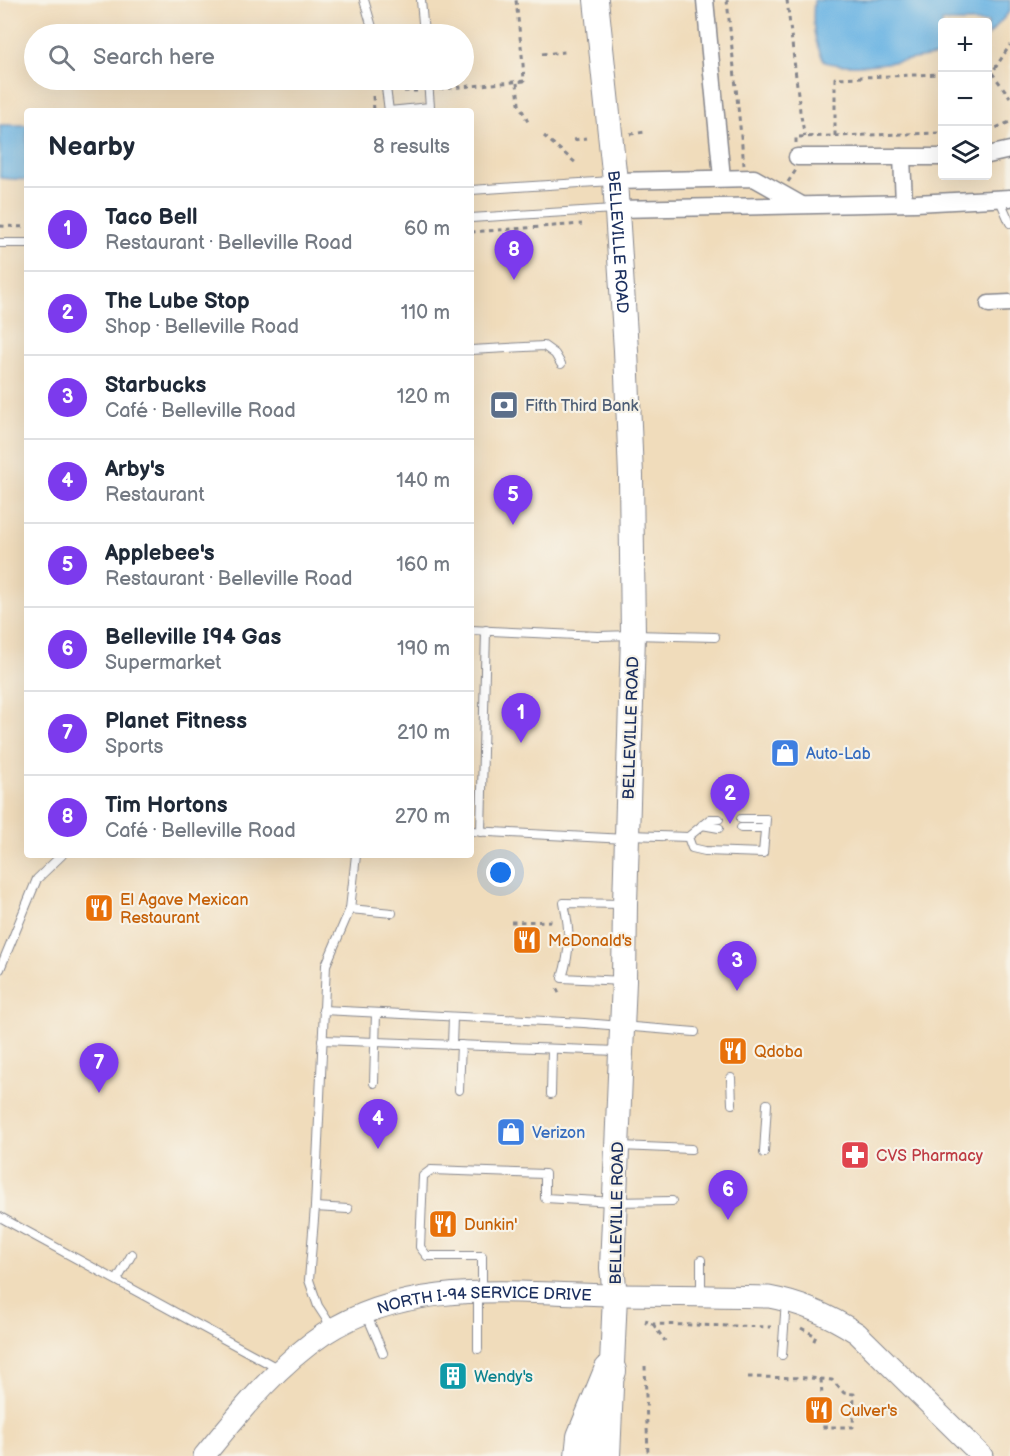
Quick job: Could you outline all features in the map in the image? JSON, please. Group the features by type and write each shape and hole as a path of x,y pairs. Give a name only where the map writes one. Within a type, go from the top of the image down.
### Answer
{"highway":[{"path":"581,1456 583,1437 610,1371"}],"main road":[{"name":"BELLEVILLE ROAD","path":"596,0 617,209 631,476 633,634 624,981 612,1268 615,1295 608,1456"}],"street":[{"path":"705,0 722,178"},
{"path":"992,154 1010,150"},
{"path":"797,157 938,157"},
{"path":"902,157 904,203"},
{"path":"615,181 754,178 801,204"},
{"path":"617,209 904,203 1004,198"},
{"path":"989,304 1010,303"},
{"name":"NORTH I-94 SERVICE DRIVE","path":"204,1456 279,1369 333,1329 366,1313 402,1301 480,1291 770,1297 786,1300 823,1313 857,1333 982,1456"}],"lane":[{"path":"364,0 371,24"},
{"path":"421,0 423,24"},
{"path":"386,90 389,108"},
{"path":"420,108 430,107 429,90"},
{"path":"474,190 615,181"},
{"path":"1004,198 1010,223"},
{"path":"474,218 617,209"},
{"path":"0,243 24,243"},
{"path":"474,350 544,346 555,354 561,364"},
{"path":"474,630 586,636 633,634 715,638"},
{"path":"486,630 476,831 688,837 710,819 719,823"},
{"path":"688,837 692,848 705,851 764,853 766,819 741,824"},
{"path":"0,969 37,879 59,858"},
{"path":"333,1329 318,1306 309,1280 315,1207 326,965 350,909 356,858"},
{"path":"624,981 562,978 570,938 564,903 625,904"},
{"path":"350,909 392,913"},
{"path":"323,1010 584,1023 622,1028 695,1032"},
{"path":"374,1083 376,1013"},
{"path":"453,1017 459,1090"},
{"path":"322,1040 621,1052"},
{"path":"551,1094 552,1048"},
{"path":"731,1078 732,1104"},
{"path":"764,1153 767,1104"},
{"path":"617,1146 691,1149"},
{"path":"478,1349 482,1256 427,1256 422,1252 420,1247 423,1176 431,1170 545,1174 545,1198 615,1202 672,1201"},
{"path":"315,1207 348,1209"},
{"path":"0,1217 279,1369"},
{"path":"117,1280 132,1254"},
{"path":"700,1295 701,1260"},
{"path":"782,1354 786,1300"},
{"path":"366,1313 383,1353"}],"path":[{"path":"474,86 524,81 516,0"},
{"path":"727,0 744,168"},
{"path":"787,0 800,111 806,137"},
{"path":"991,72 1010,45"},
{"path":"542,54 566,52"},
{"path":"835,136 835,78 938,74"},
{"path":"992,75 1010,97"},
{"path":"517,83 519,104 528,122"},
{"path":"404,91 417,91"},
{"path":"373,96 374,108"},
{"path":"992,129 1010,122"},
{"path":"630,134 646,132"},
{"path":"544,136 577,164"},
{"path":"574,140 586,138"},
{"path":"474,232 582,225"},
{"path":"0,226 24,227"},
{"path":"511,922 558,921"},
{"path":"554,985 561,997"},
{"path":"647,1318 646,1323 653,1324 771,1327"},
{"path":"653,1324 665,1341"},
{"path":"801,1328 816,1336 812,1346"},
{"path":"645,1366 648,1456"},
{"path":"748,1377 832,1380 843,1393 854,1394 853,1427 822,1427"},
{"path":"821,1379 822,1396"}],"water":[{"path":"814,0 1010,0 1010,11 992,31 992,18 938,18 938,56 868,65 825,62 814,32"},
{"path":"0,125 24,125 24,180 0,178"}],"place":[{"name":"Tim Hortons","path":"514,280"},
{"name":"Fifth Third Bank","path":"504,405"},
{"name":"Applebee's","path":"513,525"},
{"name":"Taco Bell","path":"521,743"},
{"name":"Auto-Lab","path":"785,753"},
{"name":"The Lube Stop","path":"730,824"},
{"name":"El Agave Mexican Restaurant","path":"99,908"},
{"name":"McDonald's","path":"527,940"},
{"name":"Starbucks","path":"737,991"},
{"name":"Qdoba","path":"733,1051"},
{"name":"Planet Fitness","path":"99,1093"},
{"name":"Verizon","path":"511,1132"},
{"name":"Arby's","path":"378,1149"},
{"name":"CVS Pharmacy","path":"855,1155"},
{"name":"Belleville I94 Gas","path":"728,1220"},
{"name":"Dunkin'","path":"443,1224"},
{"name":"Wendy's","path":"453,1376"},
{"name":"Culver's","path":"819,1410"}]}
